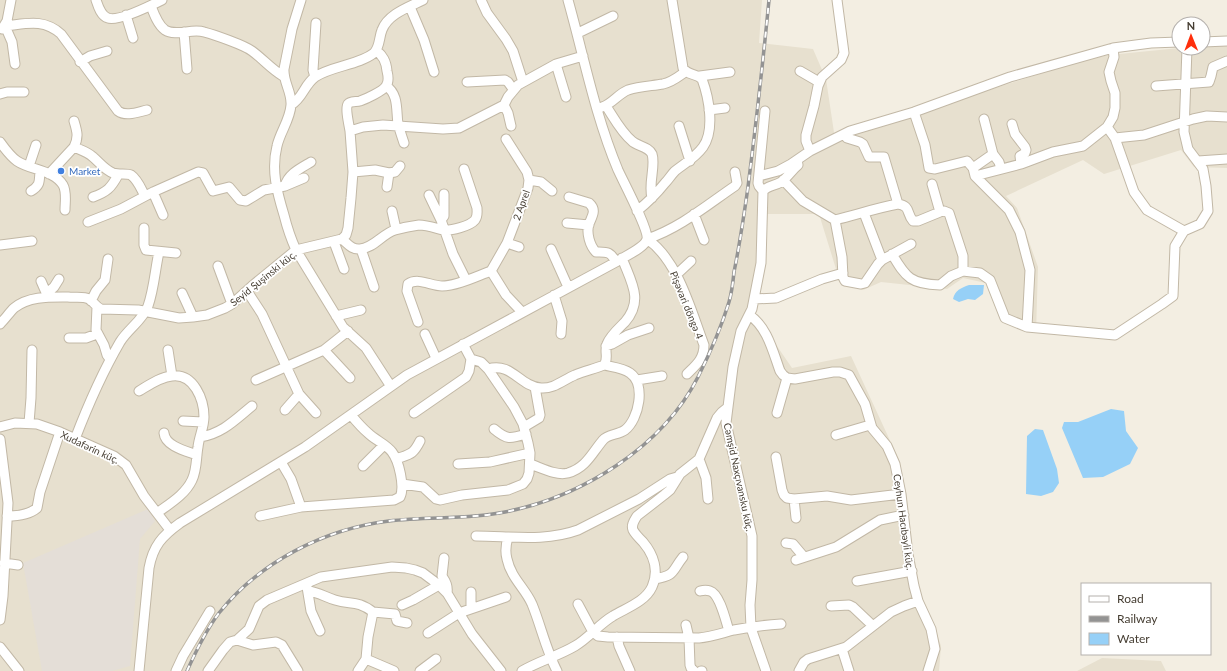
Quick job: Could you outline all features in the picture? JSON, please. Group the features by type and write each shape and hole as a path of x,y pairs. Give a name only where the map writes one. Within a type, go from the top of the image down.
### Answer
{"street":[{"path":"2,28 8,16 11,0"},
{"path":"96,0 104,16 108,19 114,19 126,15 151,6 162,0"},
{"path":"301,0 292,29 283,76 291,105 288,120 276,148 274,174 280,187 290,237 296,250 336,316 348,332 366,348 390,385"},
{"path":"291,105 296,102 310,81 315,77 322,73 366,58 376,50 382,30 387,20 423,0"},
{"path":"481,0 487,13 513,51 523,82"},
{"path":"568,0 584,56 596,109 610,152 645,227 648,239"},
{"path":"672,0 683,68 686,72 700,76 730,72"},
{"path":"810,151 806,142 806,135 819,82 822,77 841,60 844,53 837,0"},
{"path":"151,6 159,24 169,32 203,32 244,47 252,51 283,76"},
{"path":"410,7 427,49 434,72"},
{"path":"126,15 133,38"},
{"path":"578,33 613,16"},
{"path":"2,28 32,23 49,25 61,34 80,62 121,114 126,115 147,110"},
{"path":"315,77 313,70 316,23"},
{"path":"2,28 12,42 15,64"},
{"path":"184,32 187,69"},
{"path":"1211,42 1227,41"},
{"path":"765,111 759,176 778,171 810,151 844,134 914,112 1000,80 1113,48 1151,43 1171,42"},
{"path":"974,172 1001,169 1021,164 1053,152 1083,146 1107,127 1113,117 1115,108 1115,93 1110,72 1114,57 1113,48"},
{"path":"338,241 346,235 348,228 353,172 350,131 346,108 347,104 350,102 364,100 386,86 388,79 385,60 376,50"},
{"path":"80,62 90,56 107,51"},
{"path":"350,131 372,126 443,129 459,128 504,105 513,89 523,82 556,64 584,56"},
{"path":"892,254 902,270 912,280 926,284 940,284 951,276 963,271 980,273 990,280 1004,318 1027,327 1115,335 1162,304 1173,296 1175,246 1184,231 1200,224 1208,211 1203,169 1188,149 1184,132 1187,56"},
{"path":"1156,86 1209,82 1212,76 1213,67 1227,61"},
{"path":"556,64 566,97"},
{"path":"800,71 819,82"},
{"path":"596,109 606,106 629,90 664,84 686,72"},
{"path":"637,211 652,198 674,172 690,161 707,141 710,128 709,110 704,83 700,76"},
{"path":"467,82 505,80 513,89"},
{"path":"386,86 390,88 395,96 399,126 404,143"},
{"path":"0,94 7,92 24,92"},
{"path":"504,105 508,113 511,126"},
{"path":"606,106 623,132 632,142 652,153 650,190 652,198"},
{"path":"709,110 725,108"},
{"path":"914,112 925,146 929,168 967,161 974,172 1008,210 1020,232 1030,270 1027,327"},
{"path":"1115,138 1144,134 1207,116 1227,117"},
{"path":"984,119 993,154 999,162 1001,169"},
{"path":"49,174 74,147 77,141 78,135 74,121"},
{"path":"1012,124 1016,134 1026,150 1025,153 1020,156 1021,164"},
{"path":"679,126 690,161"},
{"path":"1107,127 1115,138 1134,192 1147,210 1184,231"},
{"path":"844,134 847,138 863,144 869,157 884,157 898,204"},
{"name":"2 Aprel","path":"491,271 507,243 528,188 529,180 527,172 506,139"},
{"path":"0,142 18,162 49,174 64,186 65,210"},
{"path":"29,166 36,145"},
{"path":"74,147 83,150 108,170 118,175 129,174 132,176 149,194 163,215"},
{"path":"974,172 985,158 993,154"},
{"path":"1198,161 1227,159"},
{"path":"763,191 766,188 780,183 798,165 797,160"},
{"path":"280,187 296,171 312,162"},
{"path":"353,172 375,170 389,173 395,172 400,166"},
{"path":"338,241 351,248 360,249 373,245 383,236 396,229 419,225 445,230 456,228 472,222 476,219 478,214 464,168"},
{"path":"31,191 39,184 40,171"},
{"path":"88,222 121,210 149,194 198,172 202,172 213,191 229,188 240,200 243,201 264,190 280,187 304,178"},
{"path":"139,671 151,556 159,542 170,530 281,462 351,415 390,385 436,358 641,248 648,239 667,231 735,186 737,183 735,172"},
{"path":"387,187 389,173"},
{"path":"93,197 105,193 118,175"},
{"name":"Cəmşid Naxçıvansku küç.","path":"759,176 759,186 763,191 761,263 754,299 742,331 733,367 726,423 752,536 752,580 750,605 751,628 766,671"},
{"path":"529,180 541,182 552,191"},
{"path":"783,180 803,201 835,220 864,213 875,208 898,204 907,207 913,221 918,221 944,211 949,213 963,256 963,271"},
{"path":"932,184 940,212"},
{"path":"442,220 444,216 444,194"},
{"path":"429,195 442,220 452,254 466,280"},
{"path":"568,197 592,206 594,216 589,225 588,232 593,249 596,252 610,253 619,260 634,292 634,307 630,315 606,346 606,362 604,365"},
{"path":"392,211 396,229"},
{"path":"864,213 882,260"},
{"path":"694,214 704,240"},
{"path":"835,220 845,281 865,284 882,260 911,244"},
{"path":"568,223 589,225"},
{"path":"144,228 144,248 146,250 176,253"},
{"name":"Pişəvari döngə 4","path":"648,239 660,249 676,275 704,345 704,353 702,358 687,374"},
{"path":"0,245 32,240"},
{"path":"338,241 344,269"},
{"name":"Seyid Şuşinski küç.","path":"0,324 18,305 47,295 83,298 101,309 128,309 168,317 193,317 219,311 232,304 296,250 338,241"},
{"path":"507,243 519,247"},
{"path":"360,249 374,287"},
{"path":"551,249 568,287"},
{"path":"74,438 110,359 123,338 145,312 149,301 159,252"},
{"path":"108,259 105,280 96,291 94,304 97,334 110,359"},
{"path":"676,275 691,260"},
{"path":"218,266 232,304"},
{"path":"418,322 407,291 408,284 415,282 444,286 491,271 506,295 522,312"},
{"path":"754,299 776,298 822,279 843,273"},
{"path":"41,281 47,295 59,279"},
{"path":"247,291 264,318 299,394 316,413"},
{"path":"182,293 193,317"},
{"path":"554,295 561,317 561,334"},
{"path":"336,316 362,310"},
{"path":"749,315 759,324 765,333 780,371 787,378 777,413"},
{"path":"606,346 628,335 649,328"},
{"path":"256,380 324,350 348,332"},
{"path":"69,338 86,338 97,334"},
{"path":"425,334 436,358"},
{"path":"414,414 466,377 469,371 471,359 463,344"},
{"path":"28,423 31,398 32,350"},
{"path":"168,350 172,376"},
{"path":"324,350 350,378"},
{"path":"402,484 423,487 436,499 440,500 462,495 516,488 523,484 527,479 529,473 530,454 525,431 514,407 488,368 481,362 471,359"},
{"path":"488,368 500,367 507,369 535,387 546,388 552,387 574,375 604,365 631,373 637,380 639,402 637,411 632,421 624,430 608,436 603,440 586,462 578,469 567,473 557,473 530,464"},
{"name":"Ceyhun Hacıbəyli küç.","path":"787,378 801,378 840,372 849,375 865,404 870,425 889,450 895,464 901,494 908,554 914,586 918,601 931,629 935,649 928,671"},
{"path":"139,391 153,382 172,376 180,376 195,386 202,401 203,422 195,472 192,480 187,488 178,497 157,513"},
{"path":"637,380 662,376"},
{"path":"494,429 506,438 512,438 525,431 539,418 540,415 535,387"},
{"path":"285,410 299,394"},
{"path":"200,437 216,433 224,429 252,406"},
{"path":"522,671 576,646 605,621 645,597 651,588 656,573 650,550 633,531 632,524 637,516 670,490 677,477 684,469 699,459 717,418 727,408"},
{"path":"260,516 302,507 394,500 400,497 402,492 402,484 396,459 393,453 368,434 351,415"},
{"path":"183,421 203,422"},
{"name":"Xudafərin küç.","path":"0,427 15,423 28,423 45,427 60,432 122,460 131,472 144,496 170,530"},
{"path":"836,435 870,425"},
{"path":"7,516 29,513 37,508 40,492 60,432"},
{"path":"164,433 166,439 181,449 197,455"},
{"path":"0,438 7,493 7,516 3,540 4,563 0,620"},
{"path":"396,459 412,454 416,451 420,441"},
{"path":"363,466 384,445"},
{"path":"458,464 490,462 530,454"},
{"path":"776,457 782,490 787,498 794,499 827,496 857,500 901,494"},
{"path":"699,459 706,478 708,499"},
{"path":"281,462 302,507"},
{"path":"476,536 542,538 568,534 640,499 670,479 677,477"},
{"path":"794,499 796,518"},
{"path":"786,543 793,544 800,559 836,547 880,520 904,515"},
{"path":"508,537 506,544 507,559 513,575 531,603 550,658 557,671"},
{"path":"655,579 672,574 683,557"},
{"path":"444,558 441,571 448,587 447,593"},
{"path":"4,563 18,565"},
{"path":"208,671 226,646 230,642 237,640 249,629 259,606 267,600 307,587 330,575 392,566 415,570 423,574 447,593 472,634 501,671"},
{"path":"857,581 912,571"},
{"path":"402,605 438,585"},
{"path":"307,587 315,592 336,600 361,604 373,612 395,614 397,621 407,623"},
{"path":"307,587 311,611 320,631"},
{"path":"700,591 708,590 712,592 720,604 729,631"},
{"path":"471,592 471,608"},
{"path":"428,633 459,613 506,597"},
{"path":"799,671 804,662 808,659 842,649 864,634 872,625 898,608 918,601"},
{"path":"578,604 594,632 598,636 689,638 712,636 729,631 781,624"},
{"path":"831,606 849,605 872,625"},
{"path":"176,671 183,656 210,612"},
{"path":"358,671 366,660 368,637 373,612"},
{"path":"686,625 689,638 690,665 694,671"},
{"path":"617,637 619,646 630,671"},
{"path":"237,640 253,645 276,642 282,645 298,671"},
{"path":"0,647 19,671"},
{"path":"842,649 849,671"},
{"path":"420,671 436,659"},
{"path":"366,660 394,671"}],"shaded area":[{"path":"0,0 762,0 759,43 813,49 826,79 835,139 1077,62 1109,55 1171,49 1171,56 1211,56 1211,46 1227,45 1227,168 1194,167 1181,150 1104,174 1083,160 1006,196 1017,208 1038,267 1036,333 1001,322 986,283 963,278 947,289 881,282 863,290 840,282 819,214 767,214 764,263 755,314 792,368 851,356 899,460 919,591 933,622 941,646 939,671 0,671"},
{"path":"148,509 155,521 140,539 130,666 112,671 42,671 23,563"},
{"path":"1102,658 1161,661 1166,671 1077,671"}],"water":[{"path":"969,285 984,285 983,294 975,300 968,299 959,302 953,299 957,291"},
{"path":"1111,409 1124,411 1126,431 1138,448 1130,464 1103,477 1083,478 1062,428 1064,422 1078,422"},
{"path":"1035,429 1043,430 1057,469 1059,483 1053,492 1041,496 1026,494 1027,436"}],"railway":[{"path":"187,671 210,626 235,595 254,578 295,551 317,540 365,525 389,521 476,516 505,512 534,505 562,495 616,466 641,447 663,426 682,403 698,377 719,331 730,298 748,187 769,0"}],"place":[{"name":"Market","path":"61,171"}]}
